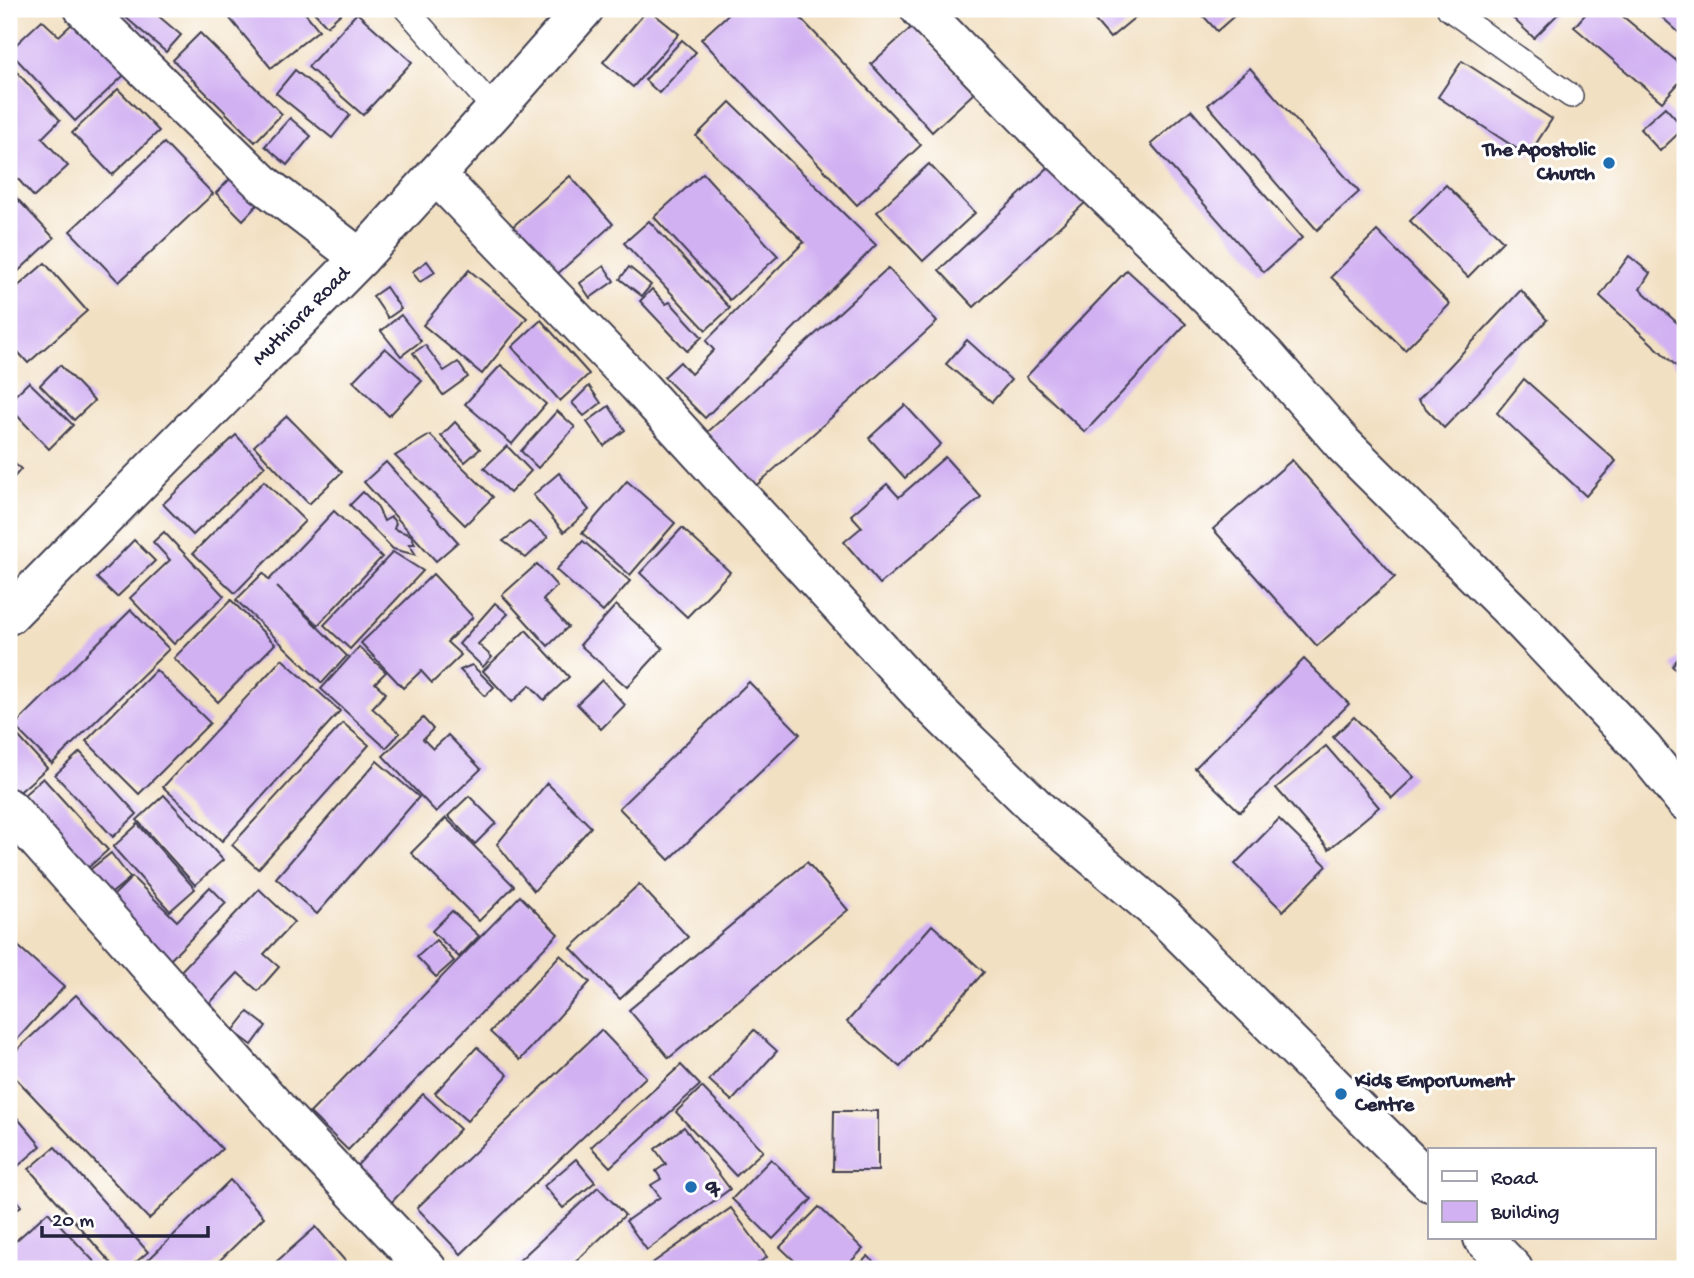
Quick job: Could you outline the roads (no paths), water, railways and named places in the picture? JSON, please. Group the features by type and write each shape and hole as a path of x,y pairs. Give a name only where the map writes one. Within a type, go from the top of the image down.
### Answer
{"street":[{"path":"84,9 262,183 360,258"},
{"name":"Muthiora Road","path":"9,614 360,258 584,9"},
{"path":"920,9 1266,356 1344,445 1524,623 1643,749 1685,801"},
{"path":"436,175 637,384 929,703 1044,815 1164,917 1428,1180"},
{"path":"9,808 288,1120 427,1269"},
{"path":"1485,1240 1513,1269"}],"lane":[{"path":"405,9 495,110"},
{"path":"1449,9 1572,96"}],"place":[{"name":"The Apostolic Church","path":"1609,163"},
{"name":"Kids Emporwment Centre","path":"1341,1094"},
{"name":"q","path":"691,1187"}]}
